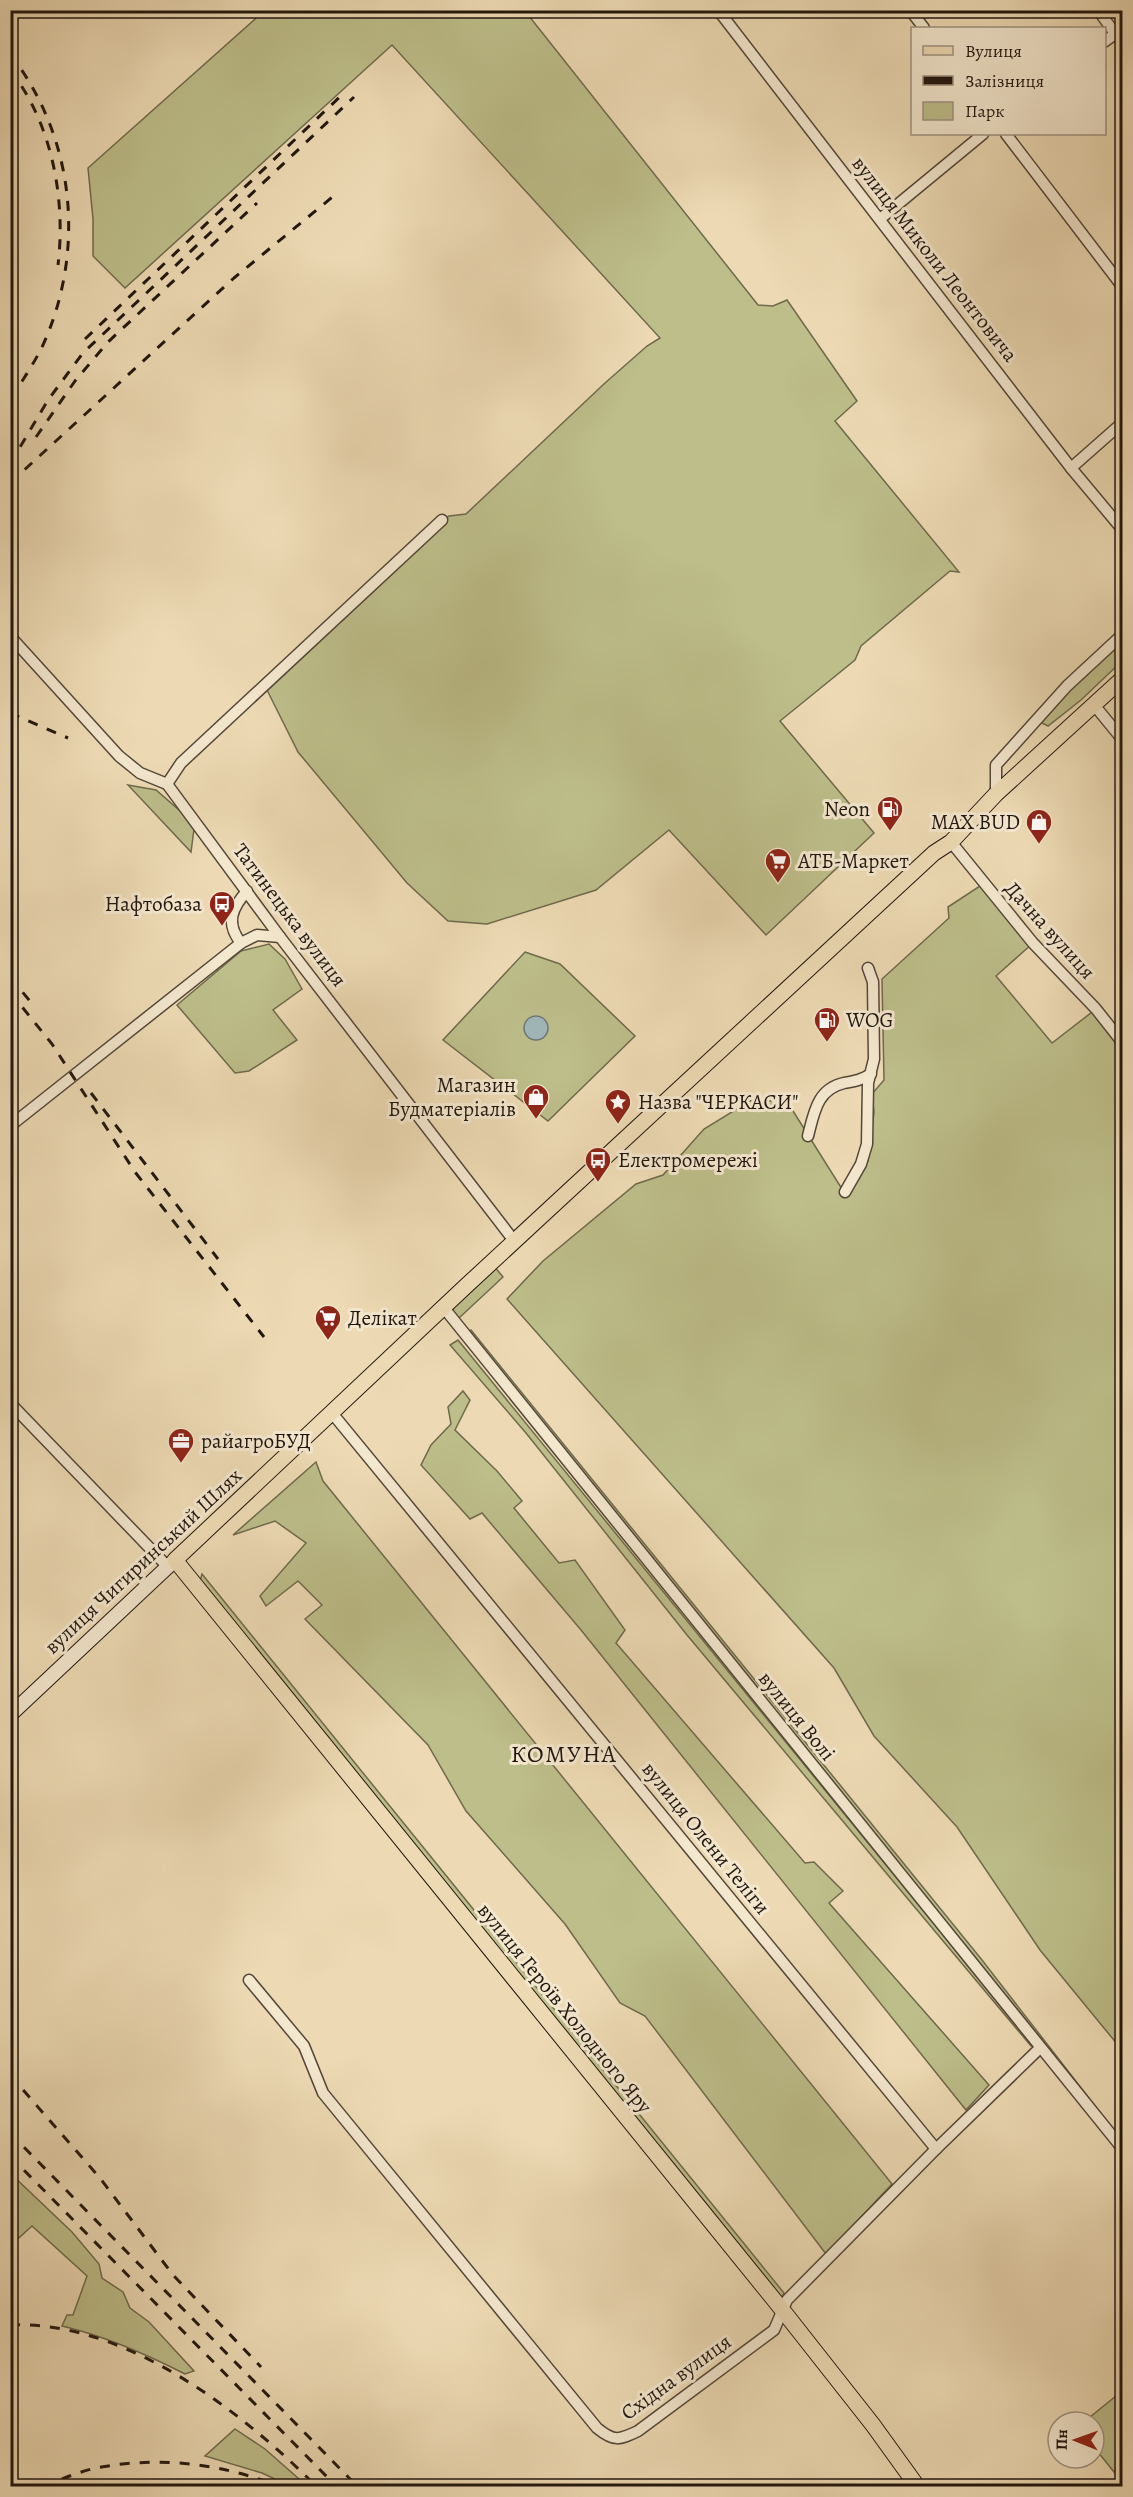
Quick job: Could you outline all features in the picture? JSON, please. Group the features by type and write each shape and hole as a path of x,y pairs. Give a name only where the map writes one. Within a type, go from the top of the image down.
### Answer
{"main road":[{"name":"вулиця Чигиринський Шлях","path":"10,1715 515,1242 934,854 951,842 996,794 1122,679"},
{"name":"вулиця Героїв Холодного Яру","path":"171,1564 784,2312 873,2425 917,2487"}],"street":[{"name":"вулиця Миколи Леонтовича","path":"718,10 1071,468 1122,529"},
{"path":"910,10 923,27"},
{"path":"1098,10 1122,43"},
{"path":"1106,41 1115,34"},
{"path":"880,219 982,135"},
{"path":"1007,135 1122,286"},
{"path":"1071,468 1122,423"},
{"path":"10,636 119,756 140,773 168,784 181,764 442,520"},
{"path":"996,794 996,765 1067,686 1122,635"},
{"path":"1095,706 1122,739"},
{"name":"Татинецька вулиця","path":"168,784 280,937 515,1242"},
{"name":"Дачна вулиця","path":"951,842 1033,943 1096,1009 1122,1042"},
{"path":"241,943 235,935 232,914 236,902 247,891"},
{"path":"10,1126 241,943 257,935 280,937"},
{"path":"845,1192 861,1164 867,1144 874,1059 873,982 868,968"},
{"path":"808,1136 814,1110 823,1094 832,1087 858,1082 871,1074"},
{"name":"вулиця Волі","path":"444,1308 1122,2148"},
{"name":"вулиця Героїв Холодного Яру","path":"10,1403 171,1564"},
{"name":"вулиця Олени Теліги","path":"332,1413 936,2149"},
{"name":"Східна вулиця","path":"249,1980 304,2046 323,2093 549,2371 608,2438 617,2439 638,2431 774,2330 784,2312 787,2300 936,2149 1040,2048"}],"green space":[{"path":"264,11 525,11 758,305 773,306 787,300 857,401 835,421 959,572 950,571 861,646 855,660 780,721 874,833 766,935 669,830 596,890 487,924 448,921 407,883 298,752 265,686 442,520 449,516 466,514 605,383 647,346 660,338 392,45 125,288 93,256 93,219 88,168"},
{"path":"1122,638 1122,661 1081,700 1048,726 1038,721"},
{"path":"128,785 156,790 187,817 194,829 191,852"},
{"path":"983,884 1033,943 996,976 1052,1043 1096,1009 1122,1042 1122,2050 1040,1950 957,1827 874,1736 834,1668 507,1299 543,1261 636,1184 663,1175 704,1129 753,1099 788,1103 847,1197 868,1161 874,1112 872,1094 884,1080 882,979 949,918 948,907"},
{"path":"269,944 285,959 302,989 273,1010 297,1040 249,1071 235,1073 177,1005 241,951"},
{"path":"525,952 560,964 635,1036 548,1121 443,1040"},
{"path":"494,1266 503,1277 458,1319 449,1307"},
{"path":"471,1330 982,1960 1116,2133 467,1333"},
{"path":"458,1340 1032,2044 1031,2046 687,1635 526,1433 450,1345"},
{"path":"463,1391 470,1400 455,1430 497,1471 522,1501 514,1508 559,1563 575,1560 625,1630 616,1643 805,1863 814,1862 843,1891 829,1903 989,2085 966,2110 581,1630 482,1513 470,1519 421,1465 431,1445 451,1424 448,1407"},
{"path":"316,1462 323,1481 892,2184 826,2254 645,2016 620,2003 565,1924 466,1811 428,1745 305,1619 322,1605 298,1581 266,1606 260,1596 306,1543 275,1521 233,1535"},
{"path":"202,1574 784,2293 780,2300 200,1581"},
{"path":"10,2173 72,2232 99,2264 102,2278 123,2292 130,2308 149,2322 194,2371 185,2374 125,2346 62,2326 67,2315 73,2315 87,2276 32,2226 11,2245"},
{"path":"1122,2391 1122,2482 1106,2462 1106,2410 1099,2410"},
{"path":"235,2429 265,2449 307,2486 290,2486 262,2473 205,2456"}],"water":[{"path":"536,1016 544,1020 548,1028 544,1036 536,1040 528,1036 524,1028 528,1020"}],"railway":[{"path":"10,54 32,86 49,121 60,158 67,195 69,233 65,271 57,309 43,345 10,401"},
{"path":"10,70 36,114 53,163 60,214 58,265"},
{"path":"85,339 346,91"},
{"path":"10,464 48,400 83,353 354,97"},
{"path":"10,483 234,278 336,194"},
{"path":"36,437 75,381 108,342 257,203"},
{"path":"10,713 68,738"},
{"path":"10,977 34,1006"},
{"path":"10,992 52,1044 135,1172 264,1337"},
{"path":"91,1093 218,1259"},
{"path":"10,2075 100,2178 173,2275 261,2367"},
{"path":"10,2133 357,2486"},
{"path":"10,2156 336,2486"},
{"path":"10,2325 53,2327 95,2337 137,2354 177,2375 216,2400 252,2428 316,2486"},
{"path":"43,2486 96,2468 120,2464 166,2462 212,2467 278,2486"}],"place":[{"name":"Neon","path":"890,832"},
{"name":"MAX BUD","path":"1039,845"},
{"name":"АТБ-Маркет","path":"778,884"},
{"name":"Нафтобаза","path":"222,927"},
{"name":"WOG","path":"827,1043"},
{"name":"Магазин Будматеріалів","path":"536,1120"},
{"name":"Назва \"ЧЕРКАСИ\"","path":"618,1125"},
{"name":"Електромережі","path":"598,1183"},
{"name":"Делікат","path":"328,1341"},
{"name":"райагроБУД","path":"181,1464"}],"district":[{"name":"КОМУНА","path":"564,1754"}]}
